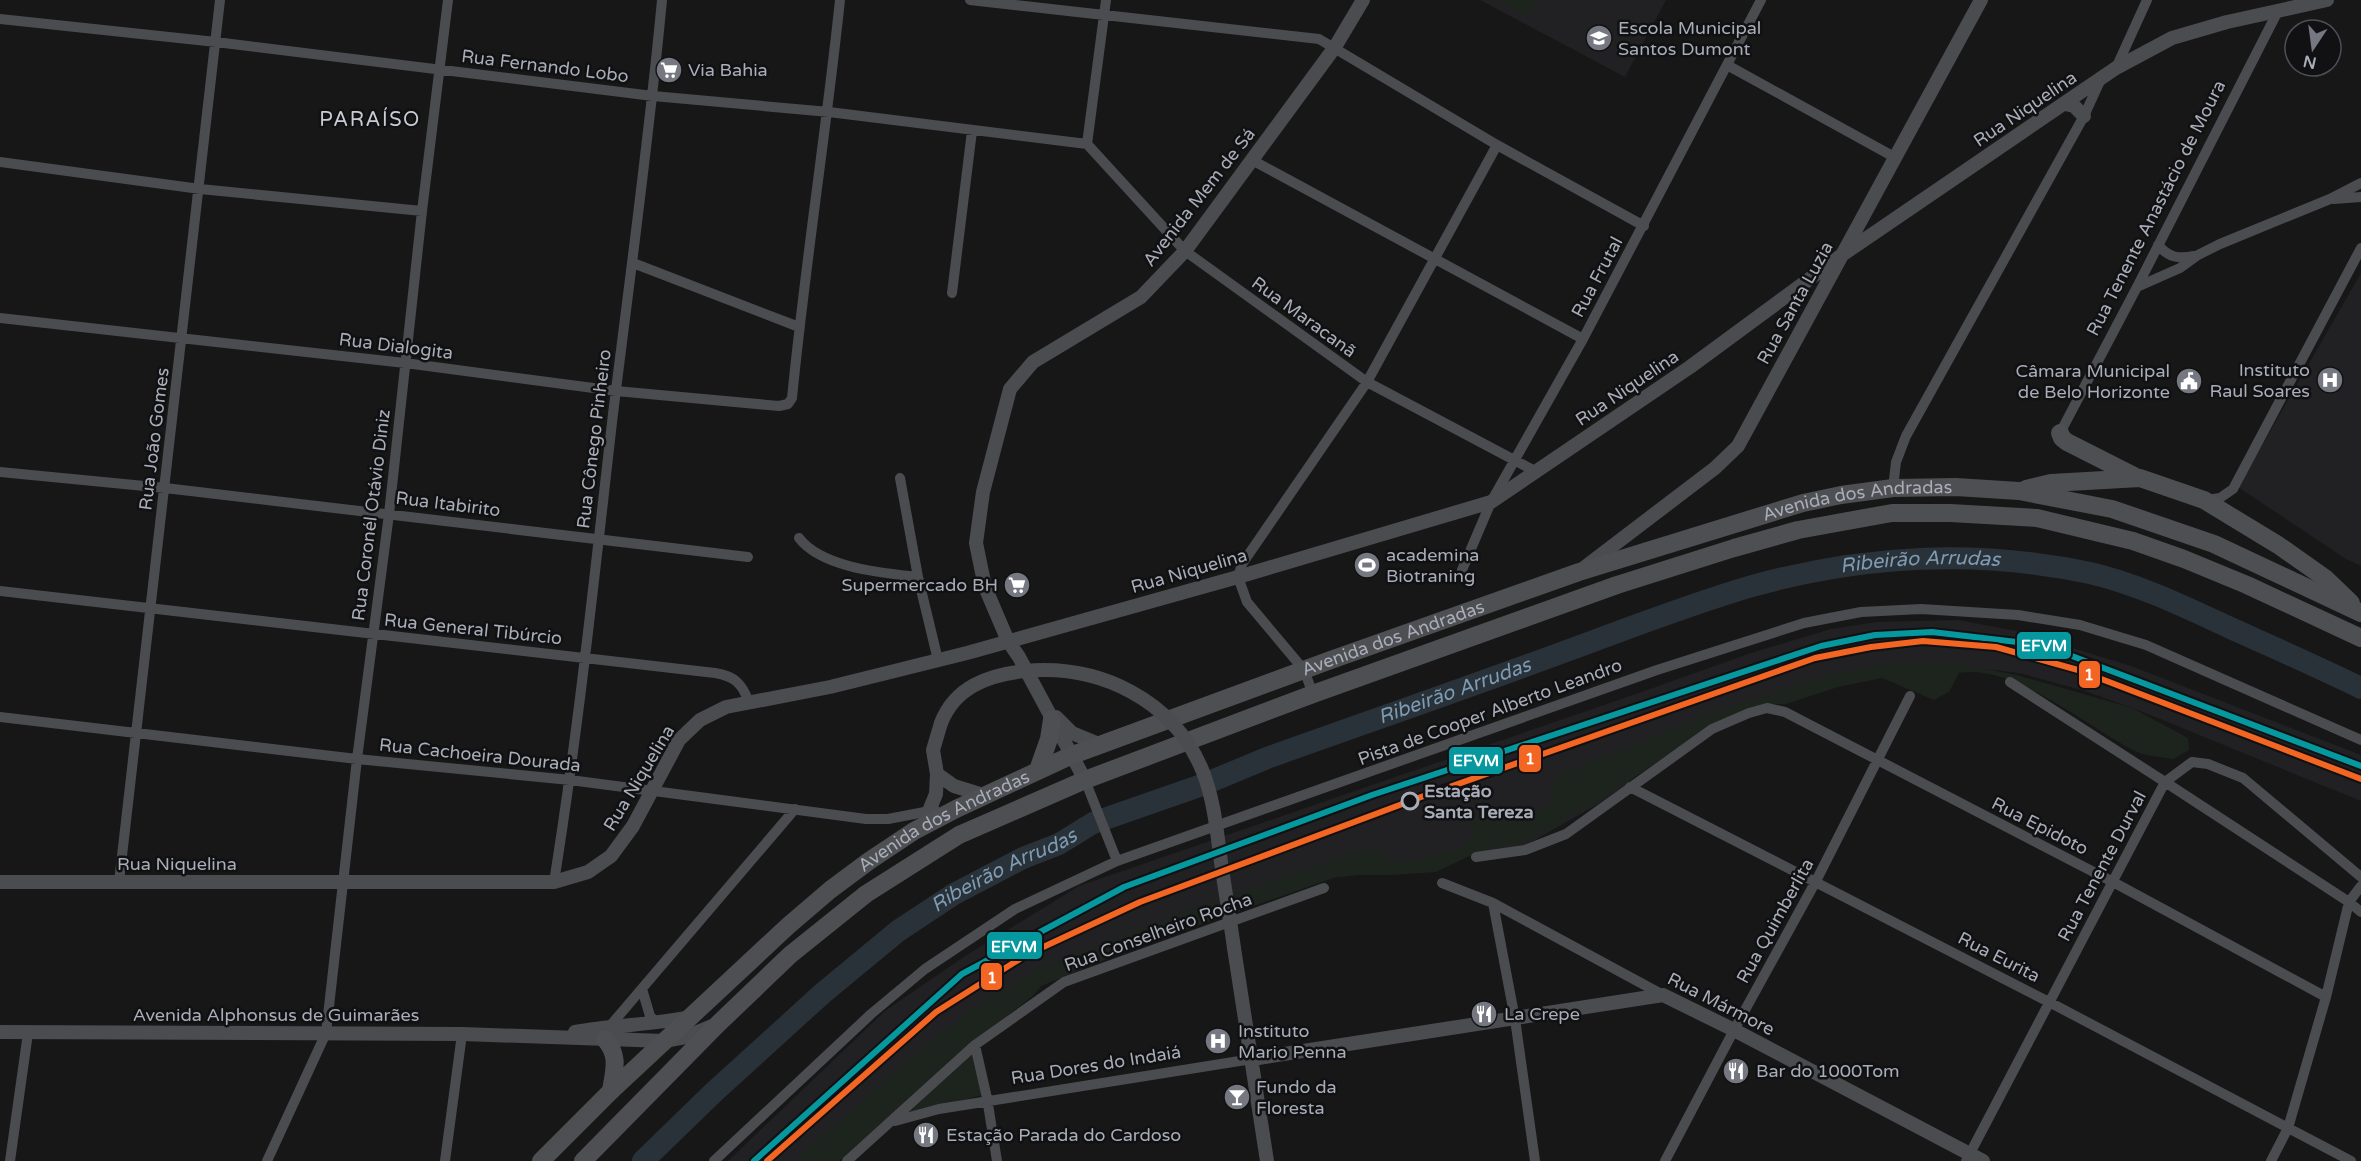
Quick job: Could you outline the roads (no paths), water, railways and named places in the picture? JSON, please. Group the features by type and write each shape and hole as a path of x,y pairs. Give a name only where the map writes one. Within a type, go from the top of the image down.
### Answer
{"main road":[{"path":"2060,432 2062,438 2067,442 2140,478 2204,500 2278,545 2325,578 2361,612"},
{"path":"2019,491 2051,483 2140,478"},
{"name":"Avenida dos Andradas","path":"542,1161 664,1041 830,890 914,831 956,809 1071,756 1304,670 1579,572 1803,503 1893,488 1956,488 2019,491 2112,509 2204,540 2361,612"},
{"name":"Avenida dos Andradas","path":"583,1161 718,1024 790,955 866,894 959,835 1085,780 1313,694 1617,585 1702,558 1798,530 1892,513 1950,513 2037,518 2133,541 2247,585 2361,638"},
{"path":"1038,770 1049,739 1050,714"},
{"path":"914,831 929,811"},
{"path":"608,1032 615,1060 611,1091"}],"street":[{"name":"Rua João Gomes","path":"119,882 220,0"},
{"name":"Rua Coronél Otávio Diniz","path":"267,1161 326,1033 448,0"},
{"name":"Rua Cônego Pinheiro","path":"554,882 586,658 616,391 653,96 662,0"},
{"path":"633,263 799,327 829,112 840,0"},
{"path":"970,0 1104,13 1319,39 1497,146 1644,226"},
{"path":"1087,144 1106,0"},
{"name":"Avenida Mem de Sá","path":"1085,780 1008,641 984,587 976,543 983,492 1010,389 1033,362 1141,297 1185,251 1335,47 1363,0"},
{"name":"Rua Frutal","path":"1462,570 1491,502 1644,226 1761,0"},
{"name":"Rua Santa Luzia","path":"1579,572 1715,468 1738,446 1981,0"},
{"path":"2116,68 2147,0"},
{"name":"Rua Niquelina","path":"0,882 554,882 588,872 611,856 633,826 679,740 700,720 726,707 830,687 1008,641 1238,577 1491,502 1690,367 1842,255 2116,68 2172,38 2281,6 2326,0"},
{"name":"Rua Tenente Anastácio de Moura","path":"2060,432 2281,6"},
{"name":"Rua Fernando Lobo","path":"0,19 216,42 653,96 829,112 1087,144"},
{"path":"1727,65 1896,158"},
{"path":"1893,488 1896,462 1906,436 2084,116 2101,79"},
{"path":"2065,104 2074,106 2084,116"},
{"path":"952,293 972,131"},
{"name":"Rua Maracanã","path":"1087,144 1185,251 1367,382 1535,471"},
{"path":"1313,694 1304,670 1247,602 1238,577 1242,564 1367,382 1497,146"},
{"path":"1252,160 1583,339"},
{"path":"0,162 200,189 422,211"},
{"path":"2158,246 2173,257 2181,259 2198,255 2330,199 2361,183"},
{"path":"1874,196 1872,205 1876,215 1886,218 1901,215"},
{"path":"2330,199 2361,196"},
{"path":"2204,500 2220,498 2233,489 2361,248"},
{"path":"2137,287 2180,268 2198,255"},
{"name":"Rua Dialogita","path":"0,318 405,363 616,391 779,406 788,404 792,398 799,327"},
{"name":"Rua Itabirito","path":"0,471 165,488 748,557"},
{"path":"900,478 918,577 938,660"},
{"path":"799,538 823,557 881,573 918,577"},
{"name":"Rua General Tibúrcio","path":"0,591 724,674 739,682 749,702"},
{"name":"Pista de Cooper Alberto Leandro","path":"714,1161 871,1014 925,969 1015,909 1117,861 1657,670 1804,623 1861,612 1921,609 2018,615 2080,625 2146,645 2361,740"},
{"path":"929,811 936,794 937,774 933,750 941,723 950,705 964,691 998,674 1040,670 1081,674 1101,679 1151,703 1166,717 1182,736 1203,772 1217,832 1267,1161"},
{"path":"2010,682 2165,782 2192,762 2208,764 2243,778 2361,877"},
{"name":"Rua Quimberlita","path":"1665,1161 1816,881 1910,696"},
{"name":"Rua Epidoto","path":"1629,787 1712,729 1767,708 1785,712 2113,882 2326,997"},
{"name":"Avenida Mem de Sá","path":"1050,714 1072,733 1101,745"},
{"name":"Rua Cachoeira Dourada","path":"0,717 357,759 570,780 866,819 888,819 929,811 956,809"},
{"path":"937,774 954,786 983,795"},
{"path":"1085,780 1117,861"},
{"name":"Rua Tenente Durval","path":"1968,1158 2165,782 2349,902"},
{"path":"1476,857 1525,850 1566,834 1629,787"},
{"name":"Rua Eurita","path":"1629,787 1816,881 2351,1161"},
{"path":"608,1032 795,809"},
{"name":"Rua Mármore","path":"1442,883 1494,903 1663,995 1734,1030 1968,1158 1983,1161"},
{"path":"2271,1161 2289,1128 2326,997 2349,902 2361,886"},
{"name":"Rua Conselheiro Rocha","path":"847,1161 975,1045 1064,982 1324,888"},
{"path":"2349,902 2361,912"},
{"path":"1494,903 1515,1019 1535,1161"},
{"path":"642,989 650,1016 657,1023"},
{"name":"Rua Dores do Indaiá","path":"892,1122 939,1109 1663,995"},
{"name":"Avenida Alphonsus de Guimarães","path":"0,1032 552,1036 608,1032 691,1017"},
{"name":"Avenida Alphonsus de Guimarães","path":"608,1032 664,1041 686,1037 718,1024"},
{"path":"10,1161 28,1033"},
{"path":"445,1161 462,1034"},
{"path":"975,1045 988,1101 997,1161"}],"waterway":[{"name":"Ribeirão Arrudas","path":"643,1161 714,1092 823,993 898,931 954,894 1023,858 1059,844 1093,823 1202,785 1267,758 1680,609 1752,586 1836,568 1920,559 1962,558 2047,565 2090,573 2142,589 2361,688"}],"place":[{"name":"Escola Municipal Santos Dumont","path":"1599,38"},
{"name":"Via Bahia","path":"669,70"},
{"name":"Instituto Raul Soares","path":"2330,380"},
{"name":"Câmara Municipal de Belo Horizonte","path":"2189,381"},
{"name":"academina Biotraning","path":"1367,565"},
{"name":"Supermercado BH","path":"1017,585"},
{"name":"Estação Santa Tereza","path":"1410,801"},
{"name":"La Crepe","path":"1484,1014"},
{"name":"Instituto Mario Penna","path":"1218,1041"},
{"name":"Bar do 1000Tom","path":"1736,1071"},
{"name":"Fundo da Floresta","path":"1237,1097"},
{"name":"Estação Parada do Cardoso","path":"926,1135"}],"district":[{"name":"PARAÍSO","path":"370,120"}]}
